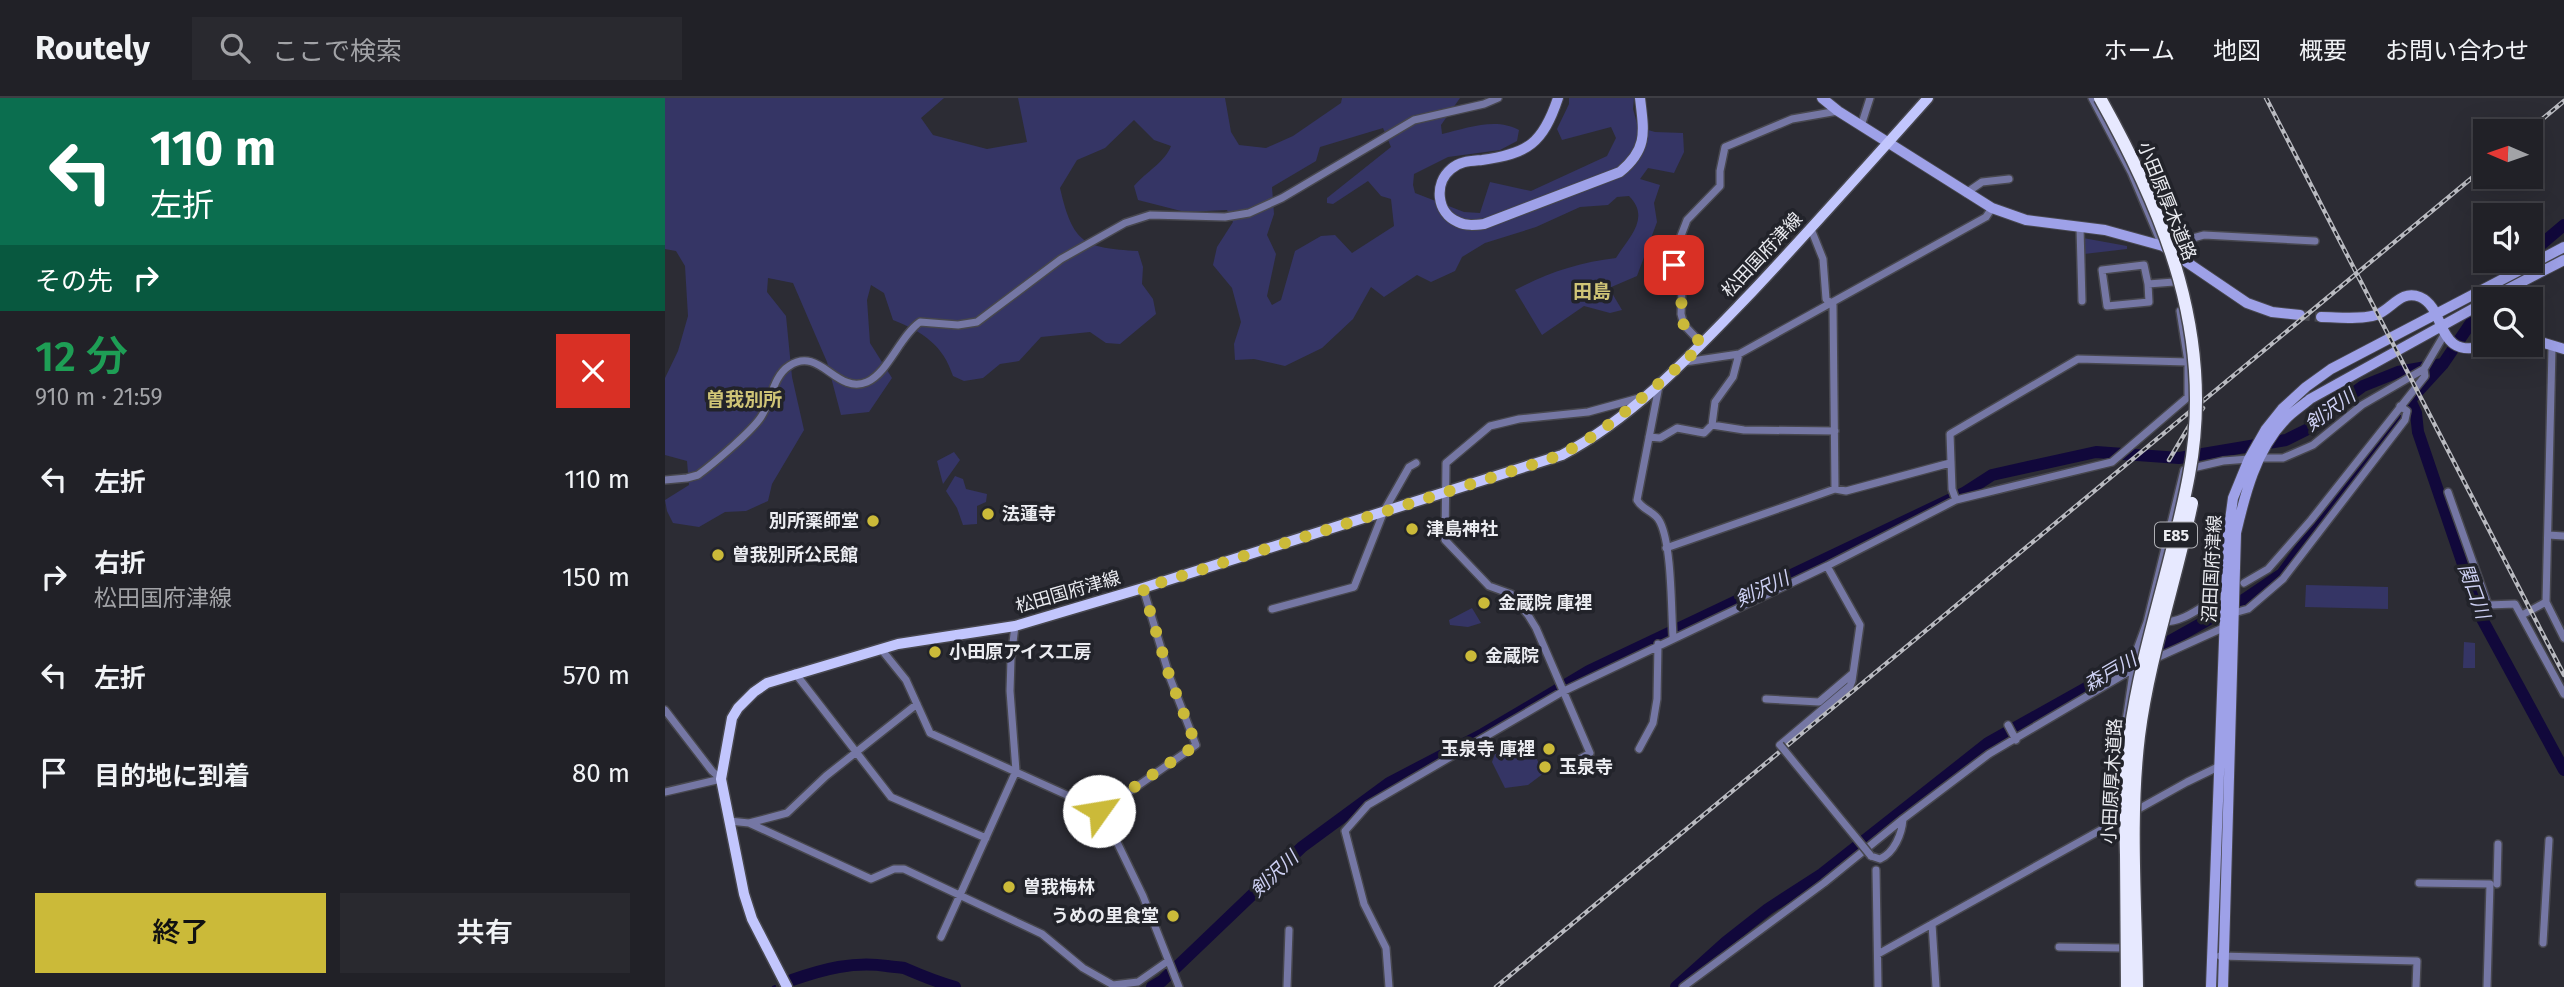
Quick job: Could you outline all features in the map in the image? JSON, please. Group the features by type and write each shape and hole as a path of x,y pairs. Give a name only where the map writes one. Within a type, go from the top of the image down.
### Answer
{"highway":[{"name":"小田原厚木道路","path":"2100,98 2145,183 2178,272 2192,336 2196,397 2190,474 2148,640 2130,736 2126,822 2127,987"},
{"name":"小田原厚木道路","path":"2109,98 2153,180 2172,227 2195,307 2204,377 2203,435 2197,475 2153,658 2139,738 2135,822 2137,987"}],"main road":[{"path":"1558,98 1551,120 1539,138 1523,150 1503,157 1462,163 1447,173 1439,193 1442,206 1449,217 1467,225 1484,224 1620,172 1632,164 1640,149 1643,124 1640,98"},
{"path":"1822,98 1838,111 1991,208 2026,220 2122,234 2163,246 2247,303 2272,312 2300,315"},
{"name":"松田国府津線","path":"787,987 752,919 722,779 729,728 738,708 767,682 881,649 1015,626 1143,588 1562,454 1594,436 1685,362 1811,229 1929,98"},
{"name":"沼田国府津線","path":"2254,459 2255,448 2271,423 2306,387 2331,369 2564,247"},
{"name":"沼田国府津線","path":"2513,287 2564,260"},
{"path":"2321,317 2375,315 2411,295 2426,300 2452,343 2463,348 2473,347"},
{"name":"沼田国府津線","path":"2211,987 2218,956 2230,596 2228,535 2233,498 2254,459 2284,420 2310,399 2442,330 2473,308"},
{"path":"2543,344 2564,349"},
{"name":"沼田国府津線","path":"2223,987 2218,956 2220,766 2229,620"}],"street":[{"path":"665,480 698,475 758,421 779,377 790,365 803,361 817,363 844,383 866,382 878,372 910,330 920,322 958,325 977,322 1061,260 1125,223 1150,215 1225,217 1249,213 1282,198 1414,120 1484,104 1498,98"},
{"path":"1861,125 1870,98"},
{"path":"1389,987 1386,948 1364,904 1345,831 1369,805 1562,692 1658,644 1827,566 1956,499 2112,462 2188,397 2188,362 2181,315 2163,246 2131,172 2092,98"},
{"path":"1702,344 1684,326 1681,314 1682,290 1674,265 1674,254 1687,220 1720,186 1725,147 1792,119 1838,111"},
{"path":"1966,193 1982,182 2009,179"},
{"path":"1685,362 1739,354 1986,217 1991,208"},
{"path":"2080,228 2082,301"},
{"path":"1811,229 1823,259 1826,299 1833,305 1835,489"},
{"path":"2163,246 2204,235 2315,241"},
{"path":"2144,265 2148,284 2149,302 2107,306 2102,270 2144,265"},
{"path":"2148,284 2174,282"},
{"path":"2244,583 2267,569 2403,408 2425,376 2424,369 2442,330"},
{"path":"2552,348 2546,602 2564,638"},
{"path":"1649,437 1660,438 1677,428 1704,433 1712,425 1716,402 1733,377 1739,354"},
{"path":"1956,499 1952,489 1949,434 2077,359 2188,362"},
{"path":"2121,987 2120,819 2117,791 2119,754 2136,652 2147,622 2183,470 2223,461 2283,458 2313,445 2362,405 2424,369"},
{"path":"1660,382 1637,500 1641,508 1660,520 1666,548 1673,637"},
{"path":"1569,765 1590,753 1536,628 1511,594 1489,586 1445,540 1447,463 1490,426 1519,419 1588,412 1643,397"},
{"path":"1683,987 1824,883 1989,754 2133,668 2248,609 2283,579 2405,419 2403,408"},
{"path":"1712,425 1744,430 1835,430"},
{"path":"1272,609 1355,587 1384,511 1409,467 1416,463"},
{"path":"1666,548 1835,489 1846,491 1950,463"},
{"path":"2448,492 2488,605 2515,604 2564,694"},
{"path":"2548,535 2564,536"},
{"path":"1827,566 1860,625 1850,686 1780,745 1871,856 1880,859 1890,853 1901,834 1903,820"},
{"path":"1103,811 1196,745 1170,678 1143,588"},
{"path":"2147,622 2171,622 2213,600"},
{"path":"2522,615 2546,602"},
{"path":"940,937 1016,771 1010,691 1015,626"},
{"path":"1639,749 1653,723 1657,699 1658,644"},
{"path":"881,649 907,680 930,733 1103,811 1143,896 1179,987"},
{"path":"795,673 891,797 986,838"},
{"path":"1766,699 1819,702 1853,673"},
{"path":"749,823 787,813 818,783 917,704"},
{"path":"665,710 712,771 722,779"},
{"path":"2008,725 2016,740"},
{"path":"1878,954 2220,766"},
{"path":"665,792 722,779"},
{"path":"729,821 749,823 870,879 876,879 894,869 904,869 960,893 1042,934 1083,968 1113,985 1138,982 1169,963"},
{"path":"2543,943 2549,840"},
{"path":"2497,884 2498,844"},
{"path":"1876,870 1878,987"},
{"path":"2419,883 2490,884 2487,987"},
{"path":"1932,924 1936,987"},
{"path":"1287,987 1289,930"},
{"path":"2059,947 2121,948"},
{"path":"2218,956 2417,961 2416,987"}],"shaded area":[{"path":"665,98 944,98 921,118 933,135 987,149 1027,142 1018,98 1225,98 1231,132 1239,145 1266,148 1293,136 1341,103 1342,98 1460,98 1441,125 1442,134 1481,125 1501,124 1519,130 1517,141 1500,150 1448,157 1414,174 1413,185 1415,193 1464,212 1480,213 1490,182 1531,191 1607,156 1616,138 1611,127 1562,140 1557,129 1569,104 1569,98 1634,98 1633,109 1638,127 1655,132 1683,133 1684,152 1674,173 1648,168 1640,179 1660,185 1654,203 1657,222 1637,276 1609,288 1622,310 1610,313 1584,306 1542,335 1515,290 1564,269 1616,258 1632,235 1638,220 1635,204 1629,196 1617,197 1608,205 1580,207 1536,227 1485,243 1462,257 1455,271 1431,282 1417,275 1384,297 1371,287 1353,319 1322,348 1285,366 1254,359 1235,360 1234,344 1241,322 1232,288 1213,265 1217,247 1233,222 1227,210 1185,212 1138,200 1134,186 1160,162 1171,146 1154,140 1134,120 1105,148 1077,160 1060,188 1070,221 1084,239 1105,248 1138,251 1143,267 1142,284 1153,299 1156,314 1120,344 1106,343 1090,332 1041,337 1019,361 1000,364 983,378 964,381 953,376 944,356 930,341 914,329 893,320 884,293 871,285 867,300 870,343 892,378 869,412 841,415 827,362 793,283 768,278 767,292 786,316 792,377 804,430 772,484 768,501 746,511 725,512 699,527 673,523 665,500 689,485 687,461 665,455 665,378 678,351 688,316 685,266 676,251 665,249","holes":["1383,128 1391,147 1327,198 1327,203 1333,204 1368,181 1381,196 1391,199 1394,226 1352,253 1335,235 1321,236 1295,251 1281,300 1272,305 1267,296 1276,254 1267,235 1274,214 1272,187 1316,161 1320,147"]},
{"path":"2083,238 2127,246 2127,249 2084,254"},
{"path":"954,452 960,460 943,484 937,461"},
{"path":"955,476 963,479 966,489 987,494 986,502 977,506 977,524 963,525 957,508 946,491"},
{"path":"2306,585 2388,587 2388,609 2305,607"},
{"path":"1472,608 1481,623 1468,627 1450,625 1449,620"},
{"path":"2464,642 2475,643 2475,668 2463,668"},
{"path":"1526,738 1544,773 1528,785 1505,788 1492,762 1495,754"}],"waterway":[{"name":"森戸川","path":"2543,243 2564,225"},
{"name":"森戸川","path":"2498,287 2512,273"},
{"name":"森戸川","path":"1676,987 1768,909 1822,874 1988,743 2245,599 2282,574 2410,400 2443,364 2473,320"},
{"name":"剣沢川","path":"1152,987 1162,981 1302,847 1389,783 1483,734 1589,671 1964,493 1992,475 2096,452 2179,458 2286,440 2314,426 2326,413 2363,386 2398,372 2443,364"},
{"name":"関口川","path":"2410,400 2416,413 2418,432 2481,617 2564,770"},
{"name":"剣沢川","path":"792,980 839,967 874,965 904,968 955,987"}],"tunnel":[{"path":"2300,315 2321,317"}],"railway":[{"path":"2266,98 2564,675"},
{"path":"2542,119 2564,101"},
{"path":"1496,987 2473,177"},
{"path":"2169,460 2203,408"}],"place":[{"name":"法蓮寺","path":"988,514"},
{"name":"別所薬師堂","path":"873,521"},
{"name":"津島神社","path":"1412,529"},
{"name":"曽我別所公民館","path":"718,555"},
{"name":"金蔵院 庫裡","path":"1484,603"},
{"name":"小田原アイス工房","path":"935,652"},
{"name":"金蔵院","path":"1471,656"},
{"name":"玉泉寺 庫裡","path":"1549,749"},
{"name":"玉泉寺","path":"1545,767"},
{"name":"曽我梅林","path":"1009,887"},
{"name":"うめの里食堂","path":"1173,916"}],"district":[{"name":"田島","path":"1592,291"},
{"name":"曽我別所","path":"744,399"}],"route":[{"path":"1099,811 1103,811 1196,745 1186,713 1170,678 1143,588 1544,461 1583,444 1685,362 1702,344 1684,326 1681,314 1682,290 1674,265"}]}
